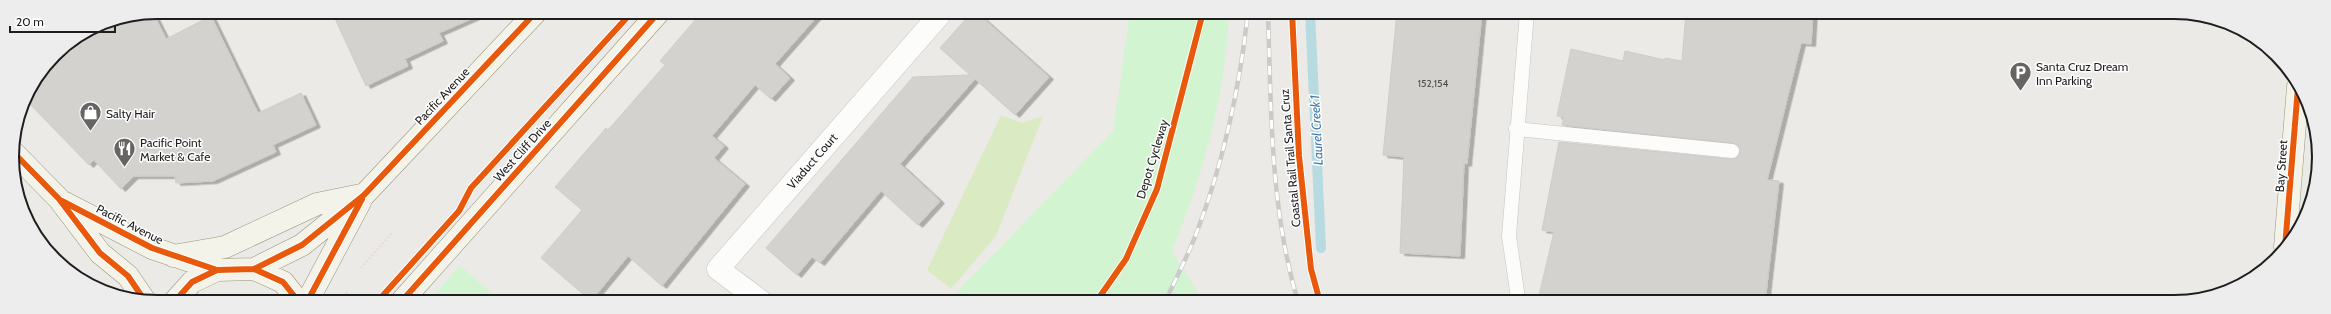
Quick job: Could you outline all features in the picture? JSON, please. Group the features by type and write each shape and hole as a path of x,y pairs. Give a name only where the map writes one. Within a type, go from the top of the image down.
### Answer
{"main road":[{"name":"Pacific Avenue","path":"254,269 302,245 364,195 529,19"},
{"name":"West Cliff Drive","path":"407,295 652,19"},
{"name":"Bay Street","path":"2286,238 2297,96"},
{"name":"Pacific Avenue","path":"19,158 59,199 100,253 128,276 140,294"},
{"name":"Pacific Avenue","path":"311,295 364,195"},
{"path":"173,256 225,247 317,204 364,195"},
{"name":"Pacific Avenue","path":"59,199 152,248 217,270"},
{"path":"180,295 192,282 217,270 254,269 283,282 294,295"}],"street":[{"name":"Viaduct Court","path":"753,295 718,269 936,19"}],"lane":[{"path":"1518,295 1509,236 1516,129 1526,19"},
{"path":"1516,129 1732,151"}],"path":[{"path":"358,271 392,233"},
{"path":"343,287 348,295"}],"green space":[{"path":"1129,19 1229,19 1223,75 1211,134 1194,192 1172,251 1200,295 954,295 1113,131"},
{"path":"1001,115 1022,123 1043,116 996,236 951,289 927,270"},
{"path":"460,265 493,295 434,295"}],"building":[{"path":"156,19 166,39 205,19 212,19 258,113 301,93 316,125 273,145 276,152 213,181 176,183 175,176 134,176 121,189 94,160 89,165 30,104 42,80 53,66 80,42 113,26 139,20"},
{"path":"335,19 471,19 439,33 443,41 405,59 408,66 366,86"},
{"path":"696,19 815,19 775,64 790,78 771,99 755,85 712,136 724,146 714,158 745,184 662,286 628,256 596,295 584,295 541,258 582,210 555,187 606,128 608,130 665,65 660,61"},
{"path":"966,19 984,19 1049,77 1015,115 975,79 900,164 940,201 918,225 881,191 820,263 812,257 797,275 766,248 913,77 970,75 940,48"},
{"path":"1396,19 1481,19 1467,164 1464,163 1460,256 1400,253 1404,157 1383,155"},
{"path":"1685,19 1813,19 1811,44 1801,43 1767,180 1779,181 1766,295 1539,295 1554,232 1542,230 1559,142 1731,159 1739,156 1740,147 1733,143 1562,125 1564,117 1557,116 1571,49 1623,61 1625,51 1665,60 1665,58 1682,61"}],"waterway":[{"name":"Laurel Creek 1","path":"1310,19 1321,248"}],"railway":[{"path":"1168,295 1187,257 1216,176 1236,95 1247,19"},
{"path":"1268,19 1271,122 1277,195 1282,231 1296,295"}],"cycle path":[{"path":"254,269 302,245 364,195 529,19"},
{"path":"383,295 459,211 471,188 626,19"},
{"path":"407,295 653,19"},
{"name":"Depot Cycleway","path":"1101,295 1126,259 1157,189 1201,19"},
{"name":"Coastal Rail Trail Santa Cruz","path":"1292,19 1299,156 1311,269 1318,295"},
{"path":"2286,238 2297,96"},
{"path":"19,158 59,199 100,253 128,276 140,294"},
{"path":"311,295 362,199"},
{"path":"62,201 152,248 217,270"},
{"path":"180,295 192,282 217,270 254,269 283,282 293,295"}],"place":[{"name":"Santa Cruz Dream Inn Parking","path":"2020,92"},
{"name":"Salty Hair","path":"90,132"},
{"name":"Pacific Point Market & Cafe","path":"125,168"}]}
